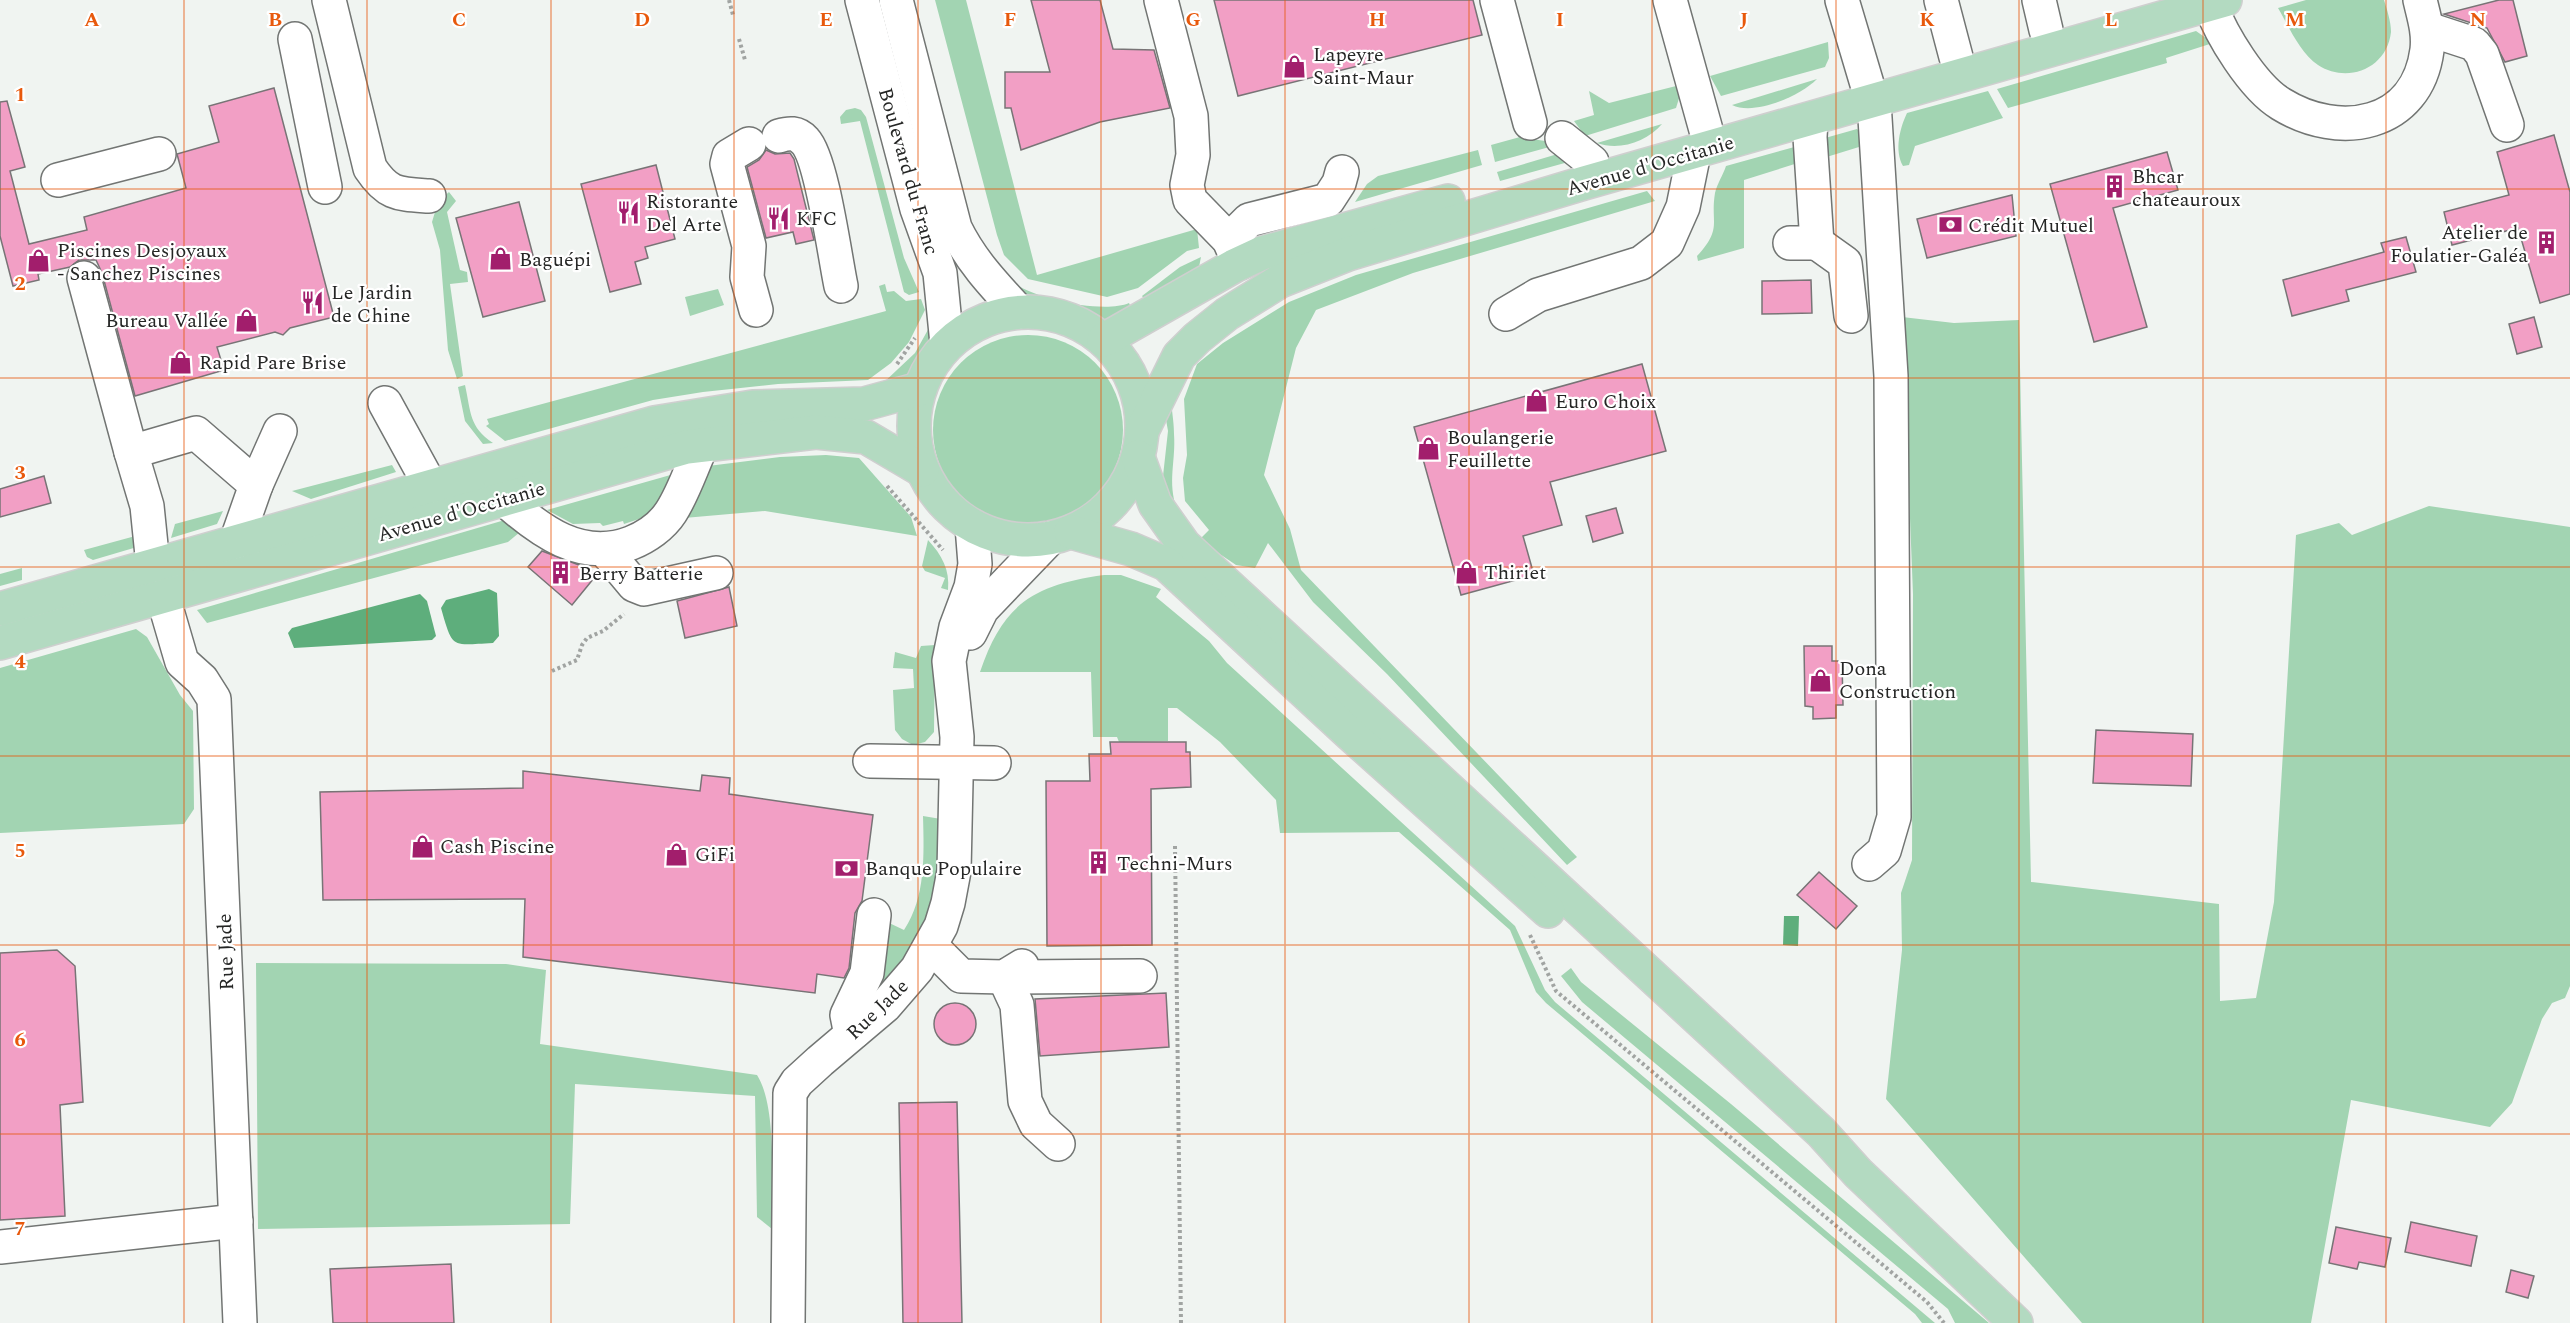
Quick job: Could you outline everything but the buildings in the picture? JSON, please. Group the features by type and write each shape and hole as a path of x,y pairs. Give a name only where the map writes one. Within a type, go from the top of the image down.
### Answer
{"main road":[{"name":"Avenue d'Occitanie","path":"1104,340 1234,252 1273,250 1592,162 1811,120 1956,57 2043,15 2150,0"},
{"name":"Avenue d'Occitanie","path":"1060,535 1085,525 1113,502 1130,477 1140,444 1179,356 1227,314 1280,281 1348,254 1700,142 1870,93 2217,2"},
{"path":"1858,1173 1816,1146 1591,950 1349,733 1166,564 1131,549 1060,535 1009,539 972,526 942,501 922,470 913,431 919,389 932,340 997,315 1019,312 1047,313 1068,319 1104,340 1120,359 1131,378 1138,398 1140,444 1155,504 1184,545 1821,1132 1858,1173 2016,1323"},
{"name":"Avenue d'Occitanie","path":"0,609 654,423 696,414 753,407 864,404 919,389"},
{"name":"Avenue d'Occitanie","path":"0,643 702,445 816,432 866,437 922,470"}],"street":[{"path":"329,0 370,168 383,187 407,195 429,196"},
{"name":"Boulevard du Franc","path":"862,0 917,209 940,273 932,340"},
{"name":"Boulevard du Franc","path":"896,0 955,228 967,252 982,273 1019,312"},
{"path":"1161,0 1191,116 1193,155 1187,185 1190,200 1234,252"},
{"path":"1497,0 1530,123"},
{"path":"1506,314 1538,295 1641,263 1666,243 1683,207 1700,142 1670,0"},
{"path":"1842,0 1870,93 1891,376 1894,817 1884,851 1869,864"},
{"path":"1941,0 1956,57"},
{"path":"2217,2 2215,20 2233,50 2256,80 2280,104 2309,117 2339,123 2367,123 2388,115 2404,99 2417,80 2424,60 2424,14"},
{"path":"2424,14 2474,44 2482,54 2507,125"},
{"path":"295,39 325,187"},
{"path":"1811,120 1803,243 1845,263 1851,316"},
{"path":"756,310 746,268 749,246 727,164 729,156 764,140 790,133 797,135 811,150 829,218 841,286"},
{"path":"1562,138 1592,162"},
{"path":"58,180 159,154"},
{"path":"1234,252 1232,234 1248,220 1328,200 1339,183 1342,172"},
{"path":"84,278 147,506 153,566"},
{"path":"385,403 431,487"},
{"path":"236,542 256,484 280,431"},
{"path":"131,452 195,433 256,484"},
{"path":"504,499 548,534 573,546 604,549 622,546 641,539 671,512 702,445"},
{"name":"Rue Jade","path":"788,1323 790,1093 797,1082 885,1006 917,969 931,946 948,903 954,871 957,762 953,683 949,661 952,642 971,587 975,564 972,526"},
{"name":"Rue Jade","path":"953,683 963,667 969,636 982,609 1060,535"},
{"path":"604,549 634,585 644,589 716,573"},
{"name":"Rue Jade","path":"164,597 182,662 202,680 214,699 240,1323"},
{"path":"870,761 994,763"},
{"path":"855,1031 849,1025 847,1015 867,973 874,915"},
{"path":"931,946 961,976 1015,969 1140,976"},
{"path":"1015,969 1025,1101 1036,1124 1058,1144"},
{"path":"0,1246 236,1221"}],"path":[{"path":"729,0 733,15"},
{"path":"739,39 745,60"},
{"path":"892,370 932,340"},
{"path":"552,671 577,660 587,638 603,631 638,604 643,598 644,589"},
{"path":"1175,846 1181,1323"},
{"path":"1530,933 1556,991 1927,1302 1944,1323"}],"shaded area":[{"path":"935,0 966,0 1037,275 1197,229 1199,248 1187,251 1138,288 1107,297 1028,279 1004,255 997,235"},
{"path":"2306,0 2384,0 2391,32 2388,45 2382,55 2374,64 2353,73 2329,71 2318,65 2300,47 2278,8"},
{"path":"2196,31 2213,43 2166,58 2167,63 2008,108 1997,89"},
{"path":"1828,42 1829,58 1825,67 1721,96 1710,76"},
{"path":"1817,79 1789,98 1765,106 1742,108 1732,105"},
{"path":"1680,85 1681,92 1676,108 1585,136 1574,121 1594,115 1589,91 1609,103"},
{"path":"1988,91 2003,118 1915,146 1909,165 1903,166 1898,146 1907,113"},
{"path":"855,108 861,110 866,117 904,258 919,292 909,295 904,292 860,121 841,124 840,117 846,110"},
{"path":"1662,124 1649,136 1632,143 1614,146 1597,143"},
{"path":"1857,129 1872,143 1820,159 1818,140"},
{"path":"1520,137 1545,141 1553,146 1495,162 1491,145"},
{"path":"1798,146 1801,162 1744,180 1744,248 1698,261 1697,256 1713,232 1715,193 1726,166"},
{"path":"1478,150 1482,165 1355,202 1367,184 1378,176"},
{"path":"1561,153 1572,161 1500,181 1497,172"},
{"path":"1647,191 1655,201 1413,273 1316,310 1296,348 1264,475 1290,529 1301,570 1577,857 1567,865 1387,674 1313,602 1268,543 1255,568 1236,565 1199,540 1209,530 1185,501 1183,478 1187,455 1184,399 1197,364 1223,343 1289,302 1356,275"},
{"path":"449,192 456,201 447,212 460,270 467,272 468,282 450,284 463,376 457,379 448,350 440,250 432,222 438,202"},
{"path":"1201,257 1199,267 1149,305 1142,296 1180,267"},
{"path":"1013,282 1036,294 1069,303 1103,307 1129,303 1133,312 1124,317 1106,320 1045,306 1028,299"},
{"path":"885,284 887,292 894,291 906,301 921,299 925,310 909,342 891,363 868,380 778,384 653,400 505,441 486,426 489,424 487,419 886,311 879,286"},
{"path":"718,289 724,305 690,316 685,297"},
{"path":"1902,317 1954,323 2019,320 2031,882 2219,904 2220,1001 2256,998 2274,902 2296,535 2339,523 2352,535 2429,506 2570,527 2570,986 2565,998 2552,1003 2542,1019 2512,1103 2490,1127 2351,1100 2311,1323 2082,1323 1886,1099 1902,950 1901,893 1912,860 1913,594"},
{"path":"934,319 936,339 911,371 896,384 881,385 915,353"},
{"path":"1019,335 1037,335 1073,346 1088,356 1102,370 1119,402 1123,430 1119,458 1112,475 1102,490 1088,504 1056,521 1037,525 1019,525 983,514 968,504 954,490 937,458 933,439 933,421 944,385 954,370 968,356 1000,339"},
{"path":"465,385 475,425 493,443 483,444 465,421 458,387"},
{"path":"1171,395 1174,429 1172,472 1177,510 1165,499 1163,476 1168,431 1165,414"},
{"path":"826,455 859,458 911,517 917,536 765,511 684,518 708,466 780,457"},
{"path":"392,465 396,472 311,499 292,491"},
{"path":"674,474 651,515 624,524 623,521 603,526 600,523 573,524 547,510"},
{"path":"223,511 217,524 171,538 175,524"},
{"path":"515,517 526,527 508,542 207,623 197,610"},
{"path":"139,535 137,547 93,560 87,557 84,550"},
{"path":"928,540 944,563 948,576 948,590 941,588 945,578 925,571 922,566"},
{"path":"22,568 22,580 0,586 0,574"},
{"path":"1104,575 1121,575 1161,589 1156,597 1209,641 1227,663 1515,926 1545,990 1555,1002 1935,1323 1922,1323 1915,1314 1546,1003 1536,992 1510,930 1399,832 1280,833 1276,800 1220,742 1177,708 1168,708 1168,741 1119,742 1117,737 1093,737 1091,672 980,672 999,630 1024,602 1058,585"},
{"path":"489,589 497,593 499,636 493,643 461,644 456,642 448,631 441,608 446,600"},
{"path":"420,594 427,601 436,636 432,640 294,648 288,633 292,628"},
{"path":"136,629 147,637 180,695 193,711 194,809 184,824 0,833 0,668"},
{"path":"935,645 934,732 925,742 913,745 902,739 895,730 893,690 914,688 913,669 893,668 895,652 916,658 921,646"},
{"path":"923,816 941,819 937,893 912,950 877,995 885,921 904,930 920,890 924,846"},
{"path":"1784,916 1799,916 1798,946 1783,945"},
{"path":"256,963 506,964 546,970 540,1044 757,1075 764,1089 771,1128 772,1229 757,1217 755,1096 575,1084 570,1224 258,1229"},
{"path":"1571,968 1581,982 1731,1104 1989,1323 1955,1323 1948,1309 1582,1002 1561,976"}],"place":[{"name":"Lapeyre Saint-Maur","path":"1295,66"},
{"name":"Bhcar chateauroux","path":"2114,187"},
{"name":"Ristorante Del Arte","path":"628,212"},
{"name":"KFC","path":"778,218"},
{"name":"Crédit Mutuel","path":"1950,225"},
{"name":"Atelier de Foulatier-Galéa","path":"2546,243"},
{"name":"Baguépi","path":"501,259"},
{"name":"Piscines Desjoyaux - Sanchez Piscines","path":"39,261"},
{"name":"Le Jardin de Chine","path":"313,303"},
{"name":"Bureau Vallée","path":"246,320"},
{"name":"Rapid Pare Brise","path":"181,362"},
{"name":"Euro Choix","path":"1537,401"},
{"name":"Boulangerie Feuillette","path":"1429,449"},
{"name":"Thiriet","path":"1466,572"},
{"name":"Berry Batterie","path":"561,573"},
{"name":"Dona Construction","path":"1821,680"},
{"name":"Cash Piscine","path":"422,846"},
{"name":"GiFi","path":"677,854"},
{"name":"Techni-Murs","path":"1099,863"},
{"name":"Banque Populaire","path":"847,868"}]}
